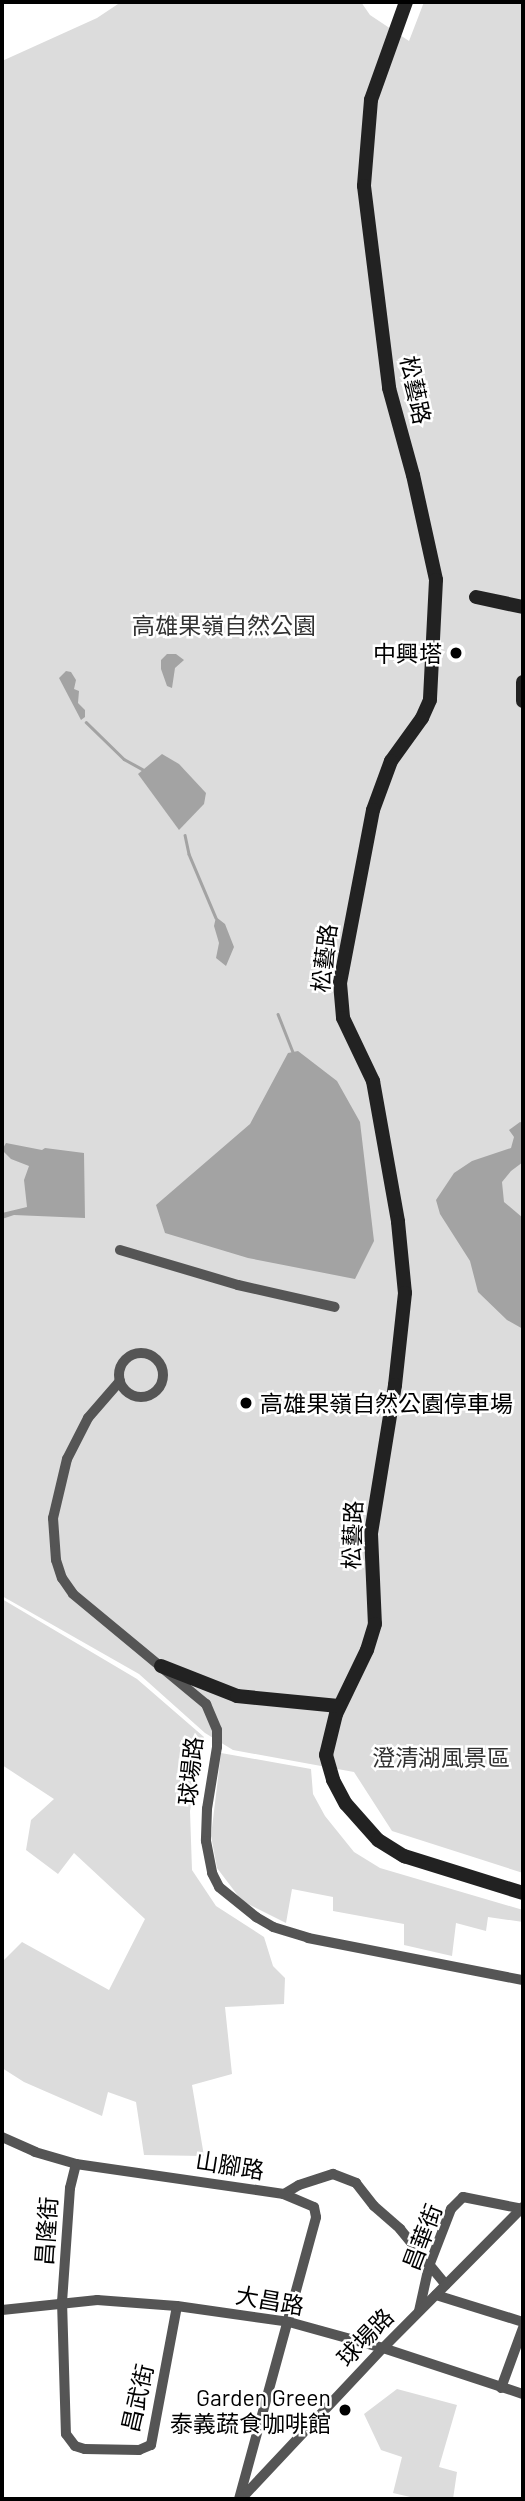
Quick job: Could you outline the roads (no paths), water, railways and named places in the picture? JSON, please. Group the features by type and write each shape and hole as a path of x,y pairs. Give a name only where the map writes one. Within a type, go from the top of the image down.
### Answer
{"street":[{"name":"松藝路","path":"406,2 371,100 364,186 389,388 413,475 436,580 430,700 422,718 391,761 373,810 340,983 343,1018 373,1081 398,1222 405,1293 395,1385 371,1534 374,1624 359,1666 339,1706 326,1755 333,1780 346,1804 378,1840 404,1856 523,1893"},
{"path":"475,597 523,607"},
{"path":"523,682 523,701"},
{"path":"120,1251 237,1285 335,1307"},
{"name":"球場路","path":"120,1381 128,1393 142,1398 157,1392 164,1378 163,1371 156,1358 136,1353 120,1367 120,1381 93,1410 68,1459 58,1487 52,1539 62,1578 73,1594 206,1703 213,1718 217,1747 207,1809 206,1841 212,1873 219,1887 233,1901 273,1927 308,1938 523,1980"},
{"path":"330,1734 359,1666"},
{"path":"161,1667 237,1696 339,1706"},
{"name":"山腳路","path":"2,2137 35,2152 76,2164 284,2194 299,2185 333,2174 356,2183 374,2206 400,2229 446,2285"},
{"name":"昌隆街","path":"62,2301 70,2188 76,2164"},
{"path":"240,2499 316,2217 314,2207 284,2194"},
{"name":"昌華街","path":"419,2313 429,2266 451,2209 463,2197 523,2208"},
{"name":"球場路","path":"240,2499 383,2348 523,2208"},
{"path":"436,2295 523,2322"},
{"name":"大昌路","path":"2,2310 62,2301 97,2300 177,2306 289,2322 383,2348 523,2394"},
{"name":"昌武街","path":"62,2301 66,2434 75,2446 85,2449 139,2450 151,2445 177,2306"},
{"path":"501,2388 523,2328"}],"waterway":[{"path":"86,722 124,759 142,769"},
{"path":"185,835 189,854 216,918"},
{"path":"278,1014 293,1052"}],"place":[{"name":"中興塔","path":"456,653"},
{"name":"高雄果嶺自然公園停車場","path":"246,1403"},
{"name":"Garden Green 泰義蔬食咖啡館","path":"345,2410"}],"park label":[{"name":"高雄果嶺自然公園","path":"224,625"},
{"name":"澄清湖風景區","path":"441,1757"}]}
